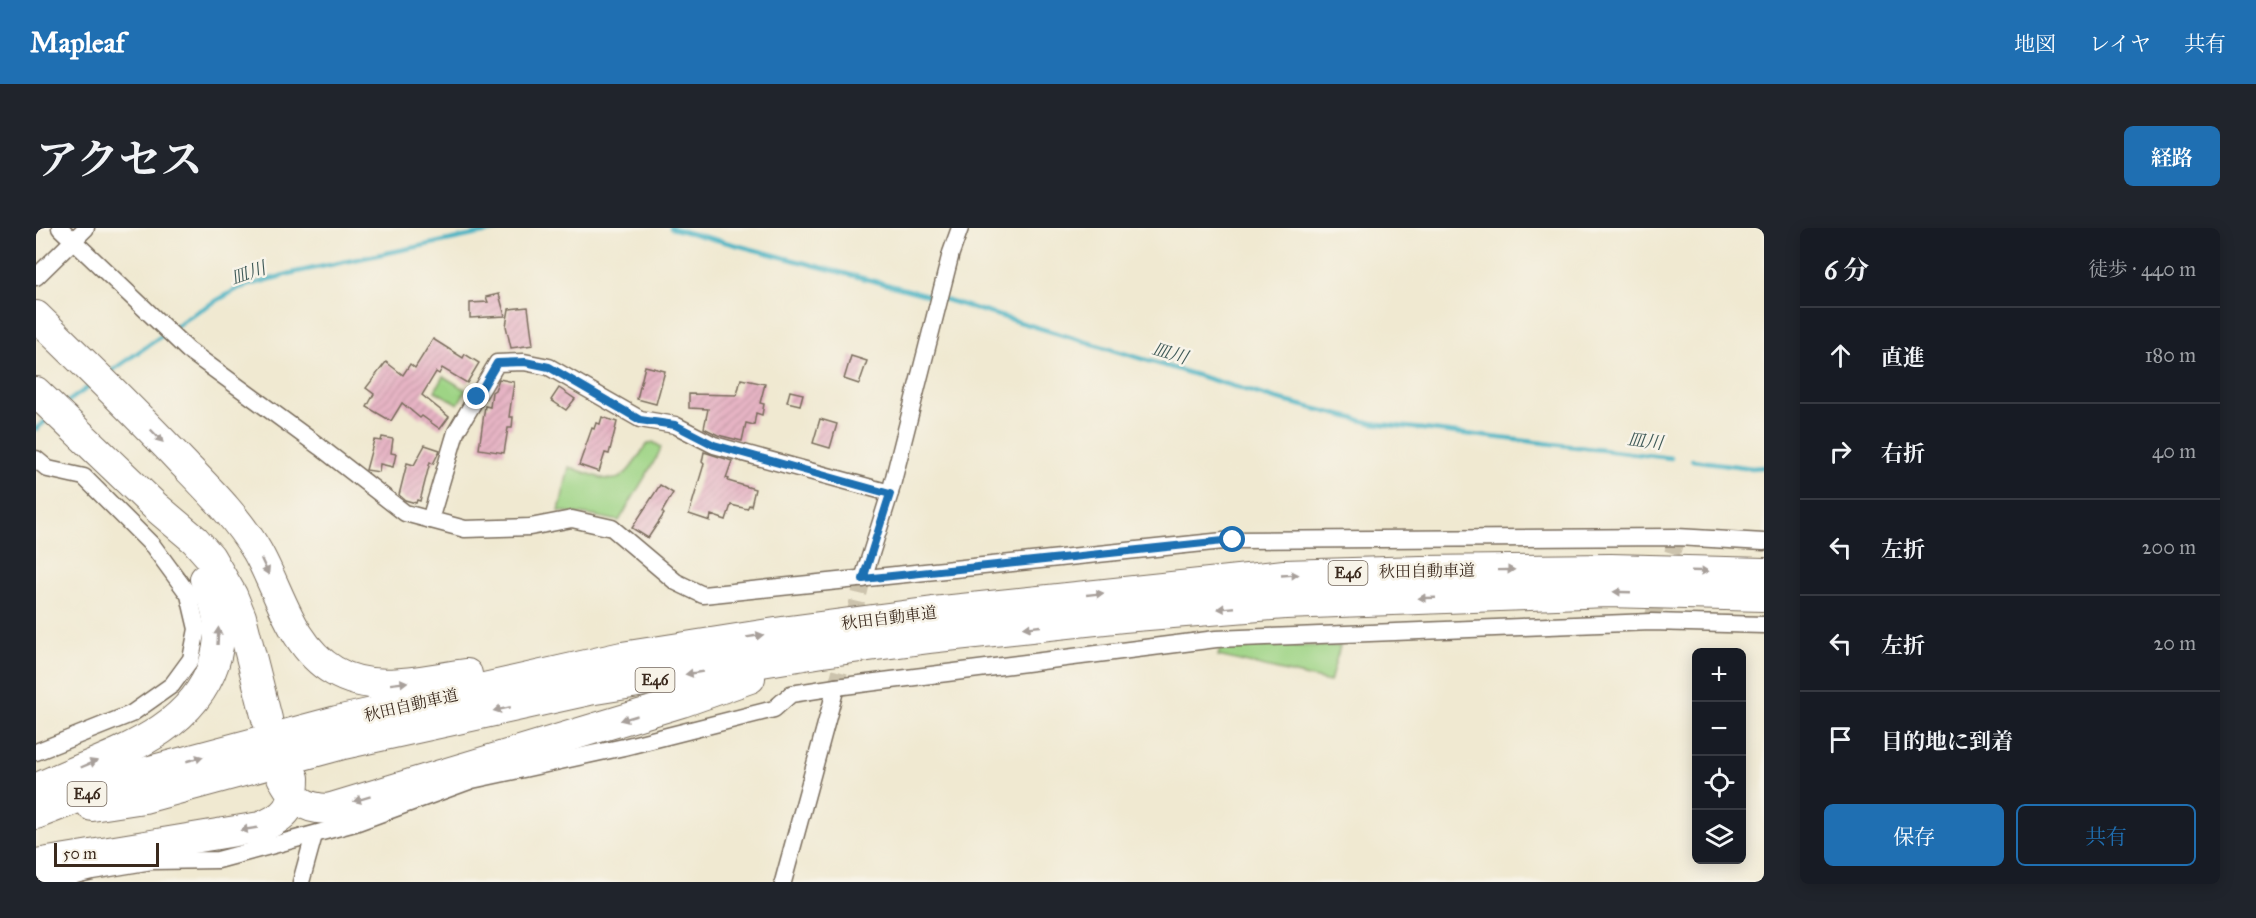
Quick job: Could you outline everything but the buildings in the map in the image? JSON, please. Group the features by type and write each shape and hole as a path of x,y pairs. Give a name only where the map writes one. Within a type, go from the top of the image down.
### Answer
{"highway":[{"path":"36,316 117,394 205,486 242,530 257,551 303,643 318,659 334,671 369,684 386,685 622,657"},
{"path":"36,392 156,507 195,540 210,557 232,595 274,717 241,571 205,486"},
{"path":"36,789 140,743 161,730 179,717 196,699 209,679 219,640 216,602 205,578 156,507"},
{"name":"秋田自動車道","path":"36,814 139,774 337,722 622,657 933,612 1284,576 1421,571 1611,569 1764,573"},
{"name":"秋田自動車道","path":"36,814 144,798 343,744 589,690 823,652 1123,617 1285,604 1608,592 1764,596"},
{"path":"36,864 260,827 274,822 286,812 290,782 314,808 328,809 682,702 823,652"}],"street":[{"path":"60,228 188,350 405,513 465,529 530,527 572,519 612,528 676,582 703,595 1233,540 1677,537 1764,542"},
{"path":"36,277 86,228"},
{"path":"863,579 890,494 951,253 960,228"},
{"path":"430,520 456,432 497,363 525,362 549,367 640,420 675,425 714,445 890,494"},
{"path":"36,459 48,469 84,477 153,546 189,595 197,629 191,659 172,685 131,714 36,752"},
{"path":"46,882 92,871 152,861 218,860 314,835 435,795 472,780 624,747 774,710 791,694 836,687 1216,639 1651,622 1764,625"},
{"path":"783,882 836,687"},
{"path":"301,882 314,835"}],"green space":[{"path":"443,376 466,390 458,404 435,391"},
{"path":"653,442 661,447 658,455 619,521 559,511 569,467 598,477 615,479 629,470 646,445"},
{"path":"1221,646 1340,646 1330,682 1218,656"}],"waterway":[{"name":"皿川","path":"110,372 193,314 239,288 296,272 507,228"},
{"name":"皿川","path":"671,228 935,297"},
{"name":"皿川","path":"943,299 1276,399 1372,423 1671,458"},
{"name":"皿川","path":"63,405 93,384"},
{"name":"皿川","path":"36,429 48,419"},
{"name":"皿川","path":"1692,460 1752,468 1764,467"}],"tunnel":[{"path":"1651,622 1677,537"},
{"path":"836,687 863,579"}],"route":[{"path":"477,397 497,363 525,362 549,367 640,420 675,425 714,445 890,494 863,579 1233,540"}]}
